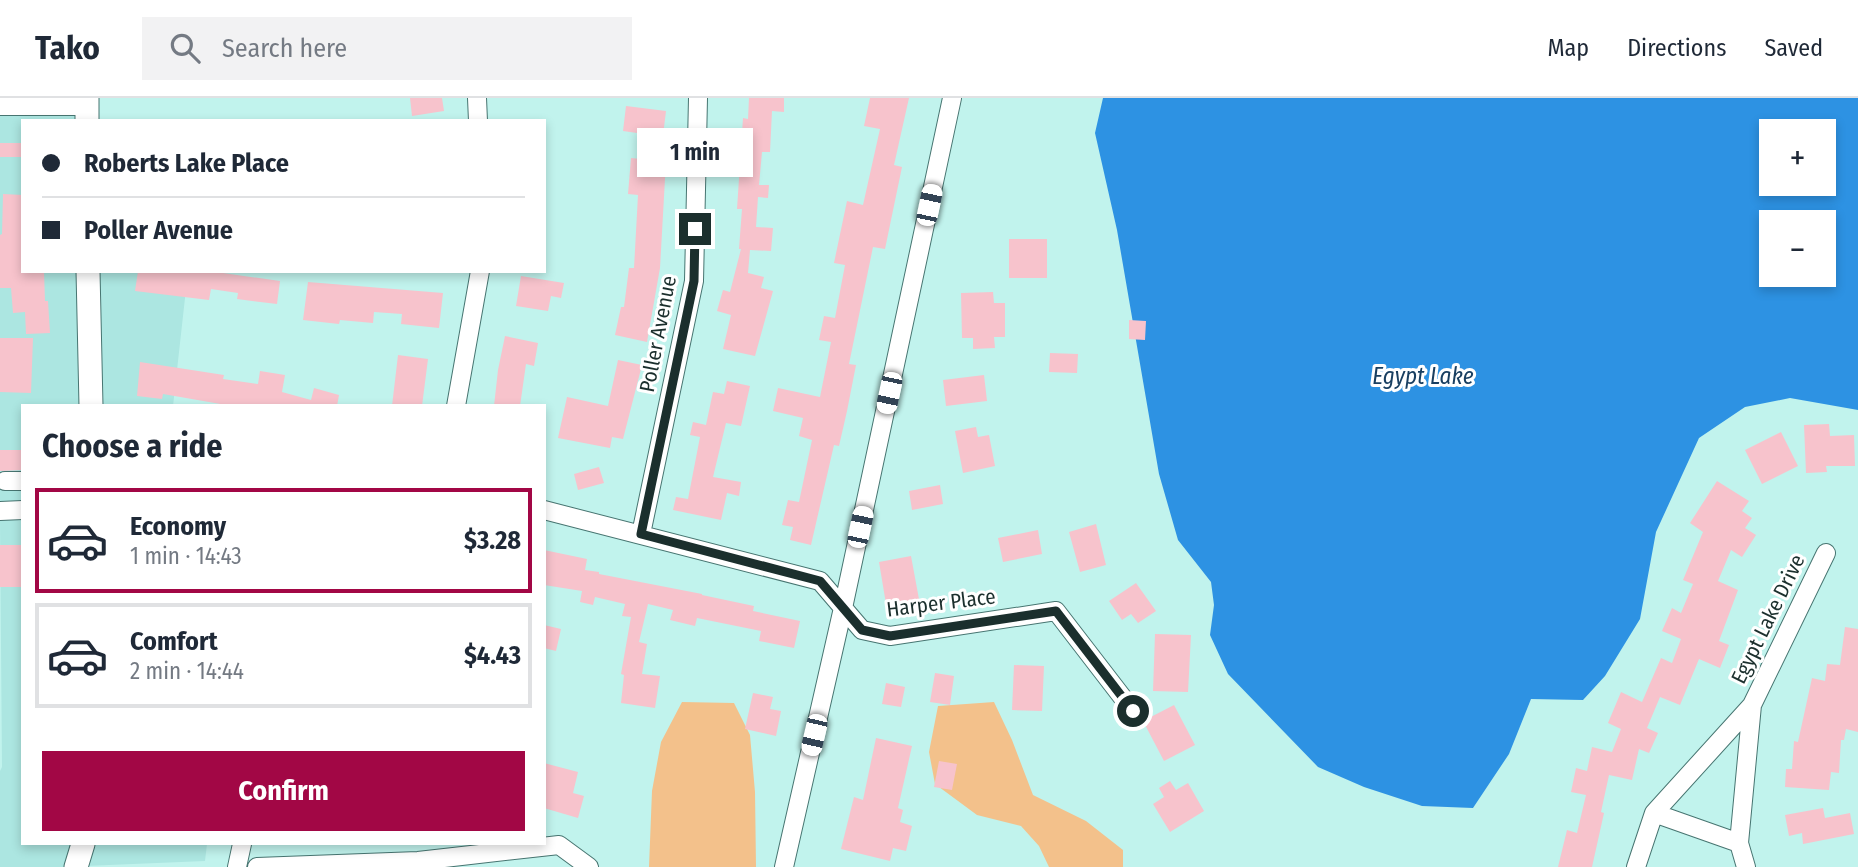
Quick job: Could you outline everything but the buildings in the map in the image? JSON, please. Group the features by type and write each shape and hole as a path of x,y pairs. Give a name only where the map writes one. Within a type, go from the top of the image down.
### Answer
{"main road":[{"path":"88,273 91,404"},
{"path":"76,867 83,845"}],"street":[{"path":"477,98 478,119"},
{"name":"Poller Avenue","path":"641,534 694,281 698,98"},
{"path":"784,867 953,98"},
{"path":"0,106 87,108"},
{"path":"456,404 480,273"},
{"path":"0,510 21,510"},
{"name":"Harper Place","path":"546,510 820,581 862,630 890,636 1056,611 1133,711"},
{"name":"Egypt Lake Drive","path":"1636,867 1654,813 1752,705 1826,553"},
{"name":"Egypt Lake Drive","path":"1739,843 1752,705"},
{"path":"1654,813 1739,843 1746,867"},
{"path":"237,867 242,845"},
{"path":"257,867 417,864 559,845 589,867"}],"shaded area":[{"path":"0,115 79,115 79,119 21,119 21,273 80,273 83,404 21,404 21,501 0,501"},
{"path":"97,273 188,273 173,404 99,404"},
{"path":"0,520 21,520 21,845 74,845 67,867 0,867"},
{"path":"682,702 734,703 750,735 755,792 756,867 649,867 652,791 661,742"},
{"path":"994,702 1033,795 1086,821 1123,850 1123,867 1049,867 1039,846 1021,826 977,815 935,784 929,752 938,706"},
{"path":"91,845 207,845 205,861 85,866"}],"water":[{"name":"Egypt Lake","path":"1103,98 1858,98 1858,410 1790,398 1745,407 1699,438 1656,532 1640,619 1605,676 1583,700 1531,699 1509,754 1473,808 1422,806 1364,787 1318,767 1228,674 1210,635 1214,605 1211,582 1178,540 1159,474 1117,230 1095,133"}],"route":[{"path":"695,229 694,281 641,534 820,581 862,630 890,636 1056,611 1133,711"}]}
